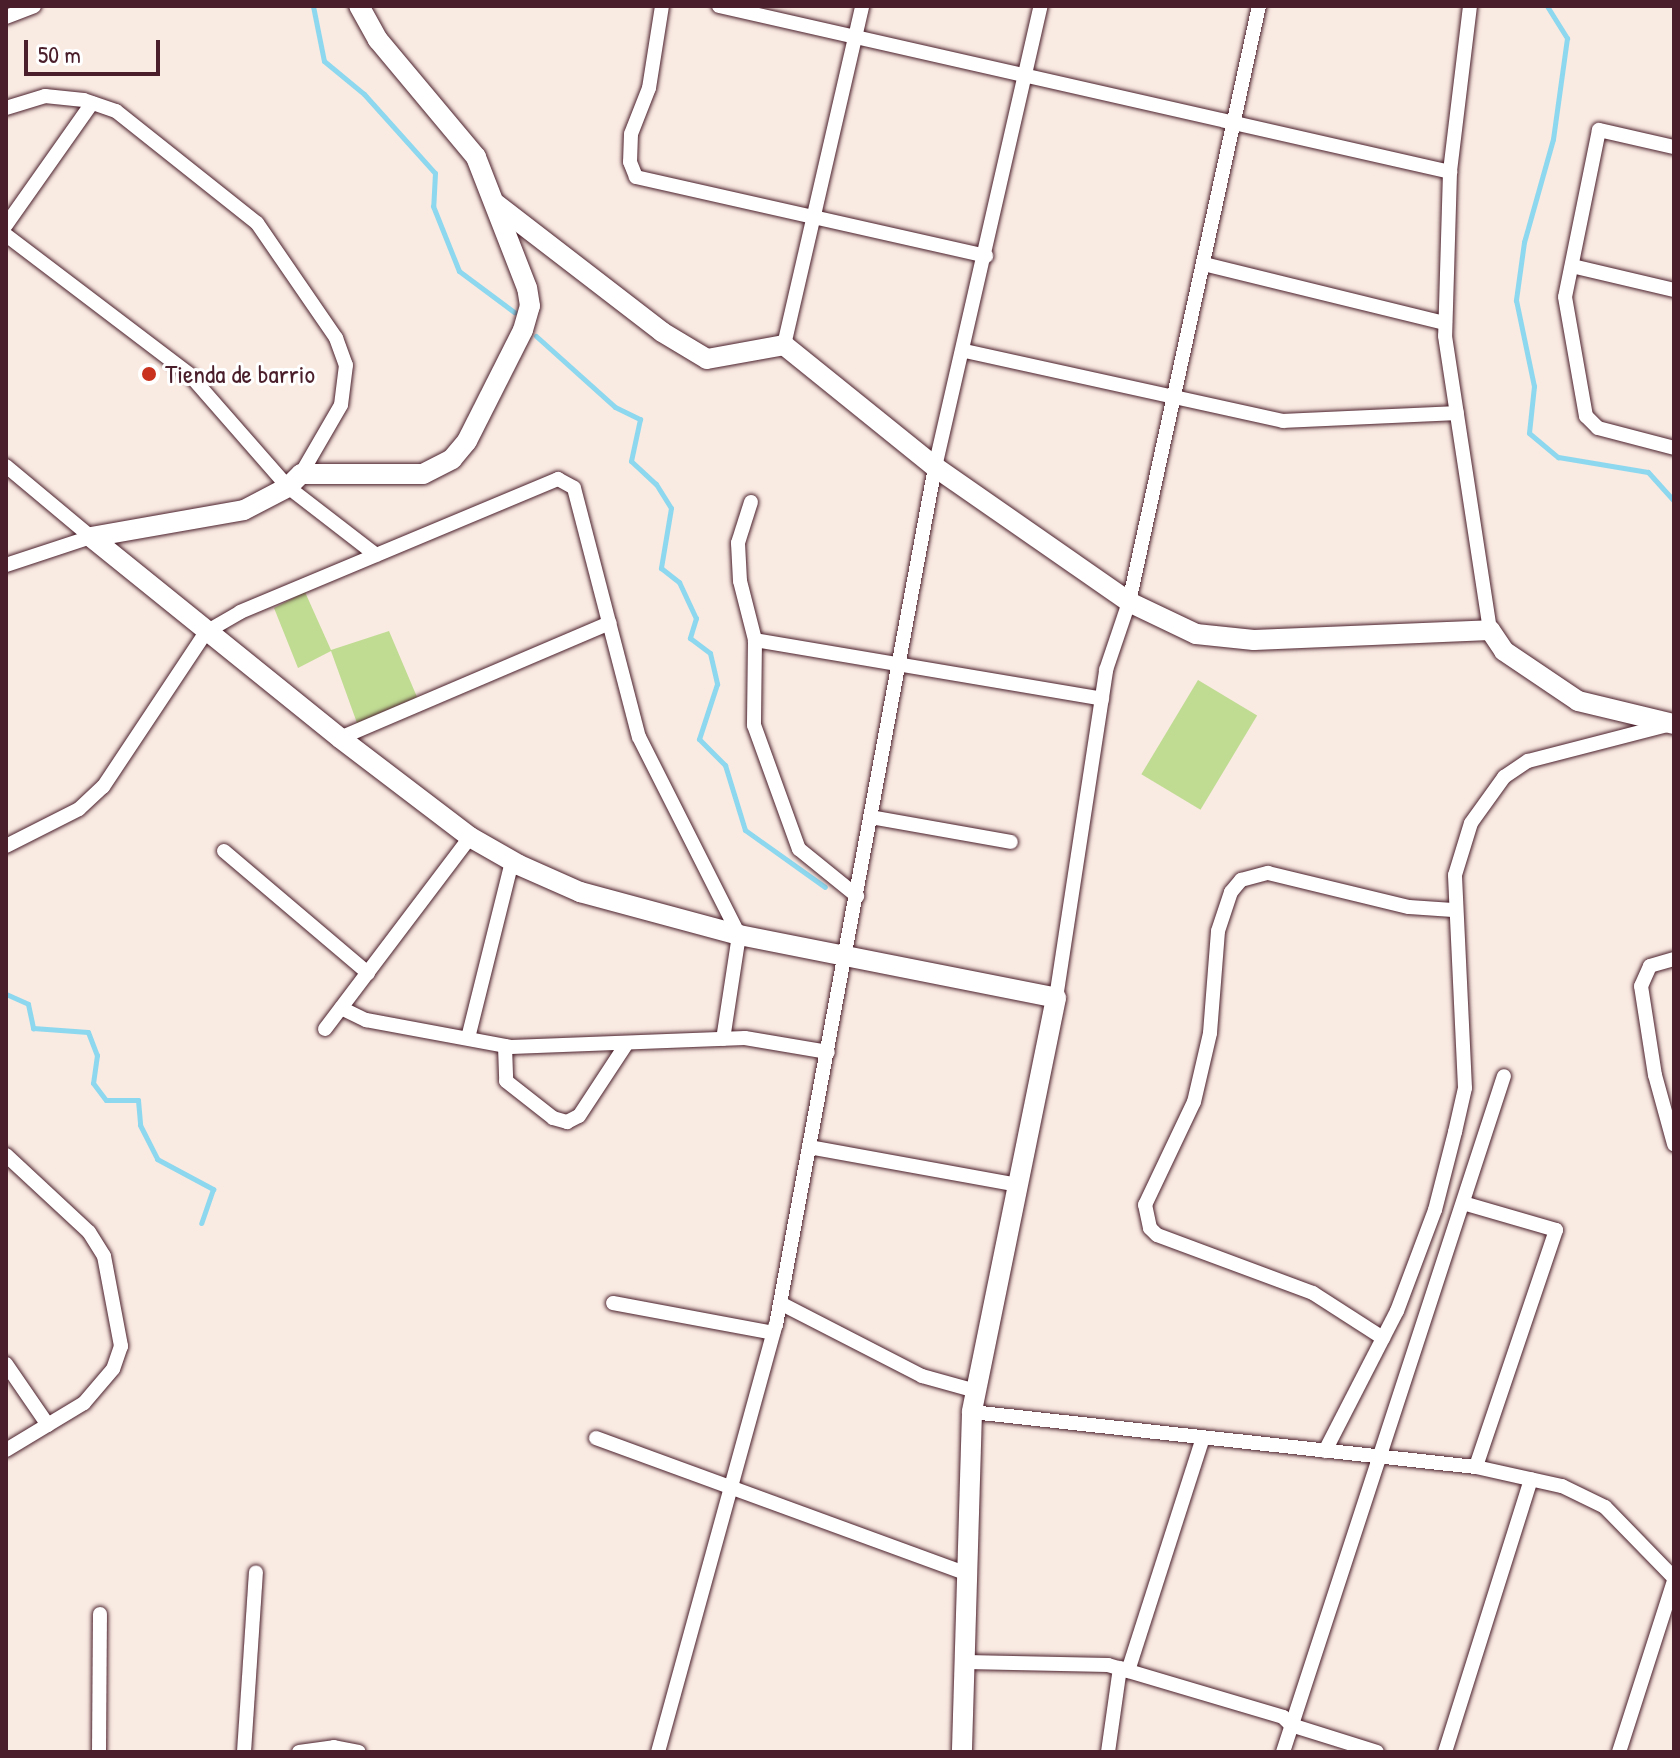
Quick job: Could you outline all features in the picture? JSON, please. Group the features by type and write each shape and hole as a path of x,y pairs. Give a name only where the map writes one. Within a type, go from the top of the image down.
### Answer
{"street":[{"path":"6,17 34,6"},
{"path":"6,565 91,537 244,510 295,480 423,474 452,459 467,441 530,306 517,254 476,157 378,40 359,6"},
{"path":"662,6 649,88 631,134 630,162 636,177 986,256"},
{"path":"719,6 1450,172"},
{"path":"784,345 817,218 862,6"},
{"path":"658,1752 780,1303 935,467 965,351 1041,6"},
{"path":"962,1752 972,1412 1056,998 1102,699 1129,602 1259,6"},
{"path":"1470,6 1450,172 1445,323 1490,630 1504,651 1578,701 1672,724"},
{"path":"6,108 45,96 92,103 116,111 257,223 336,338 348,383 341,405 295,480"},
{"path":"6,225 92,103"},
{"path":"1674,147 1599,130 1565,297 1586,416 1598,428 1674,448"},
{"path":"496,204 662,332 707,359 784,345 935,467 1129,602 1196,634 1254,640 1490,630"},
{"path":"6,235 189,374 295,480 376,555"},
{"path":"1204,264 1445,323"},
{"path":"1572,266 1674,290"},
{"path":"965,351 1173,400 1283,421 1457,413"},
{"path":"6,466 206,632 340,738 470,837 512,861 580,892 739,935 846,952 1056,998"},
{"path":"6,846 79,809 103,787 206,632 240,612 558,479 574,488 639,737 739,935 723,1039"},
{"path":"751,502 738,543 740,581 755,640 754,725 799,849 857,896"},
{"path":"340,738 610,623"},
{"path":"755,640 899,667 1102,699"},
{"path":"1325,1451 1383,1338 1435,1210 1465,1088 1453,910 1460,850 1486,798 1504,777 1528,761 1672,724"},
{"path":"871,817 1011,842"},
{"path":"325,1029 470,837"},
{"path":"224,851 368,973"},
{"path":"468,1038 512,861"},
{"path":"1383,1338 1313,1293 1157,1235 1150,1228 1145,1205 1194,1102 1210,1033 1218,931 1231,892 1241,880 1268,873 1409,907 1453,910"},
{"path":"1674,959 1650,966 1641,986 1655,1075 1674,1144"},
{"path":"341,1008 366,1020 505,1046 723,1039 828,1052"},
{"path":"505,1046 506,1081 553,1118 567,1122 579,1116 627,1043"},
{"path":"1283,1752 1504,1076"},
{"path":"809,1147 1018,1185"},
{"path":"6,1155 89,1232 104,1256 120,1327 113,1369 84,1403 6,1450"},
{"path":"1463,1203 1556,1230 1476,1467"},
{"path":"613,1303 773,1333"},
{"path":"780,1303 922,1376 976,1391"},
{"path":"6,1364 48,1425"},
{"path":"972,1412 1476,1467 1562,1486 1605,1507 1674,1580 1619,1752"},
{"path":"596,1438 968,1574"},
{"path":"1108,1752 1124,1670 1203,1438"},
{"path":"1445,1752 1531,1479"},
{"path":"244,1752 256,1572"},
{"path":"99,1752 100,1614"},
{"path":"966,1662 1124,1670 1283,1717 1291,1725 1377,1752"},
{"path":"299,1752 334,1747 359,1752"}],"green space":[{"path":"305,592 331,650 389,631 417,697 357,723 331,651 298,668 274,608"},
{"path":"1198,680 1257,716 1200,810 1141,774"}],"waterway":[{"path":"313,6 324,61 364,94 435,173 433,206 459,271 514,312"},
{"path":"1547,6 1567,38 1553,139 1524,242 1516,300 1534,386 1529,433 1558,457 1648,472 1674,501"},
{"path":"536,336 615,407 640,419 631,461 656,484 671,508 661,568 679,582 696,618 690,638 710,653 717,684 699,739 725,765 745,830 825,887"},
{"path":"6,994 28,1004 33,1028 88,1032 97,1055 93,1083 106,1100 138,1100 140,1125 157,1159 213,1189 201,1223"}],"place":[{"name":"Tienda de barrio","path":"149,374"}]}
